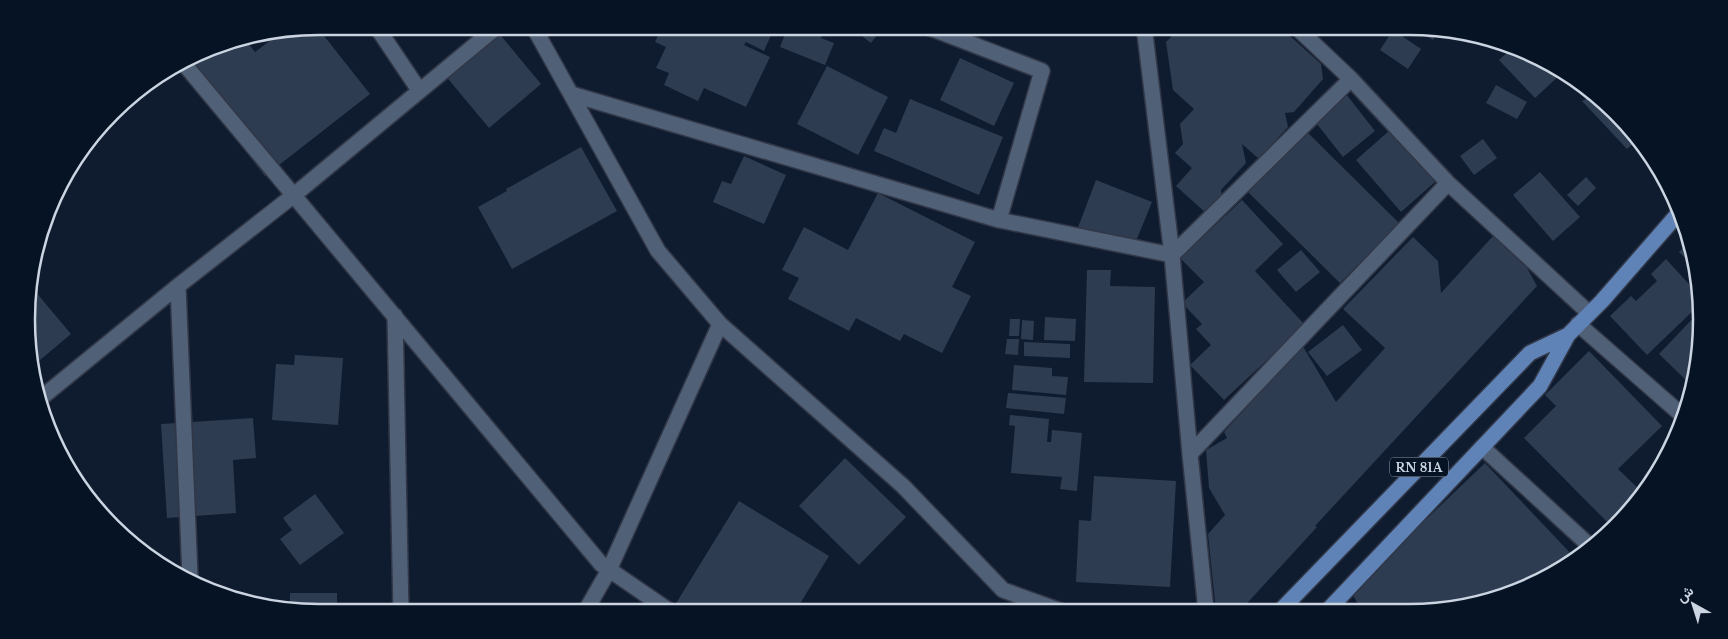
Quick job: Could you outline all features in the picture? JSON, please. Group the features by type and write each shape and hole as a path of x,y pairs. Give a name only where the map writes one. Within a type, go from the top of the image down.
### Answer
{"main road":[{"name":"RN 81A","path":"1334,604 1540,386 1568,335 1674,218"},
{"name":"RN 81A","path":"1287,604 1530,353 1568,335"}],"street":[{"path":"382,35 419,90"},
{"path":"45,394 178,286 294,195 487,35"},
{"path":"538,35 658,251 720,324 903,486 1003,590 1041,604"},
{"path":"948,35 1042,71 999,220"},
{"path":"1145,35 1172,256 1205,604"},
{"path":"1305,35 1351,79 1448,183 1678,411"},
{"path":"187,68 601,564 659,604"},
{"path":"1172,256 1351,79"},
{"path":"571,94 999,220 1172,256"},
{"path":"1190,454 1448,183"},
{"path":"178,286 190,573"},
{"path":"395,316 401,604"},
{"path":"590,604 609,570 720,324"},
{"path":"1482,447 1586,542"}],"building":[{"path":"323,35 370,94 265,176 182,70 228,50 249,44 255,52 273,39"},
{"path":"481,35 500,35 541,84 489,128 439,68"},
{"path":"658,35 771,35 764,51 746,42 744,45 770,57 746,107 704,88 698,101 664,85 669,73 656,68 666,47 655,42"},
{"path":"785,35 822,35 821,38 834,43 825,65 780,47"},
{"path":"861,35 877,35 871,43"},
{"path":"1171,35 1289,35 1321,64 1323,79 1294,112 1285,113 1288,127 1259,159 1242,144 1246,163 1221,190 1222,197 1207,214 1176,186 1192,168 1175,153 1183,144 1180,124 1194,109 1173,90 1166,42 1172,36"},
{"path":"1390,35 1400,35 1421,49 1408,69 1380,50"},
{"path":"1425,36 1435,36 1433,40"},
{"path":"1507,53 1534,64 1558,77 1535,98 1499,60"},
{"path":"960,58 1014,83 994,126 940,100"},
{"path":"827,66 888,97 858,155 797,124"},
{"path":"1496,85 1527,102 1517,119 1486,103"},
{"path":"1579,92 1610,118 1632,144 1627,149 1582,101 1586,99"},
{"path":"1346,94 1375,131 1343,157 1313,119"},
{"path":"910,99 1003,137 979,195 874,151 884,128 896,133"},
{"path":"1304,129 1399,223 1340,283 1245,189"},
{"path":"1390,130 1435,182 1401,212 1356,160"},
{"path":"1483,139 1497,158 1474,175 1460,156"},
{"path":"581,147 617,211 512,269 478,207"},
{"path":"744,156 786,175 764,224 713,202 722,181 731,184"},
{"path":"1540,172 1580,217 1553,241 1513,195"},
{"path":"1586,177 1596,188 1578,206 1567,195"},
{"path":"1096,180 1152,202 1132,251 1077,230"},
{"path":"878,193 975,242 952,287 971,296 942,353 904,334 900,341 856,318 849,331 788,299 799,278 782,270 804,227 848,250"},
{"path":"1242,200 1283,244 1255,271 1305,325 1224,400 1190,365 1211,345 1196,329 1202,324 1182,303 1204,282 1180,258"},
{"path":"1493,236 1526,266 1537,286 1315,526 1317,527 1246,604 1215,604 1208,534 1225,515 1209,488 1206,450 1227,438 1224,432 1301,343 1336,402 1385,348 1343,309 1413,237 1438,261 1441,293"},
{"path":"1683,248 1687,260 1679,252"},
{"path":"1301,250 1320,272 1296,292 1277,270"},
{"path":"1666,259 1691,287 1693,311 1647,355 1610,316 1631,296 1636,301 1657,281 1651,274"},
{"path":"1087,270 1111,270 1110,286 1155,287 1153,383 1084,382"},
{"path":"36,293 71,334 38,362 35,320"},
{"path":"1045,317 1076,319 1075,341 1044,340"},
{"path":"1693,318 1691,357 1686,381 1659,354"},
{"path":"1010,319 1020,319 1019,336 1009,336"},
{"path":"1022,320 1034,321 1033,340 1021,339"},
{"path":"1343,325 1362,350 1327,376 1308,352"},
{"path":"1007,339 1019,339 1018,355 1005,354"},
{"path":"1024,342 1070,344 1070,358 1024,356"},
{"path":"1589,351 1662,426 1618,469 1638,488 1608,523 1524,438 1556,406 1545,395"},
{"path":"295,355 343,358 338,425 272,420 276,364 294,365"},
{"path":"1014,365 1052,368 1052,376 1068,377 1066,395 1012,390"},
{"path":"1008,393 1066,398 1064,414 1006,408"},
{"path":"1010,415 1049,419 1047,442 1051,442 1052,430 1082,433 1077,491 1060,489 1062,477 1011,473 1015,426 1009,425"},
{"path":"253,418 256,458 233,460 236,513 167,518 161,424"},
{"path":"845,458 906,517 859,565 799,506"},
{"path":"1485,463 1571,553 1534,575 1500,589 1464,599 1409,604 1358,604 1351,591"},
{"path":"1094,476 1176,481 1170,587 1076,582 1079,520 1091,521"},
{"path":"315,494 344,533 300,565 280,539 292,530 283,518"},
{"path":"739,501 829,556 800,604 676,604"},
{"path":"290,593 337,593 337,604 290,602"}]}
